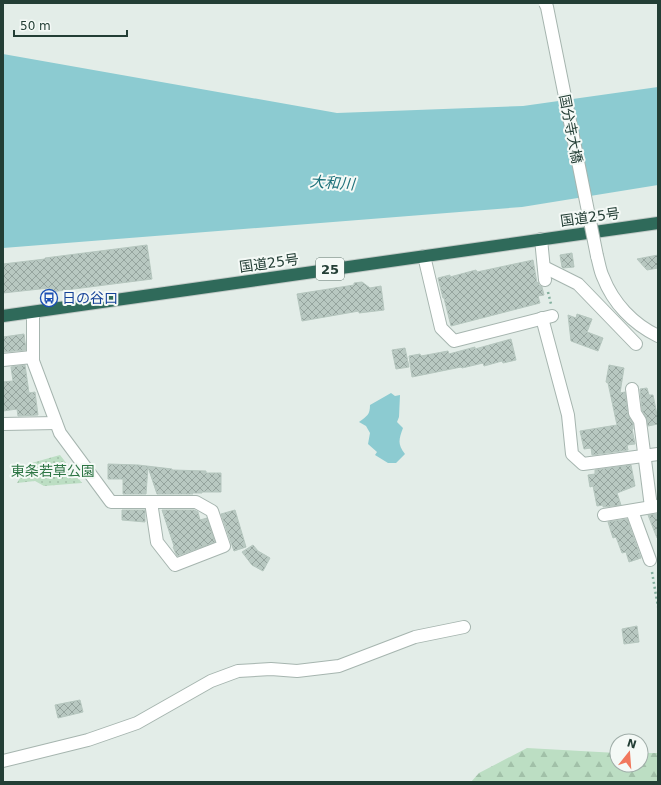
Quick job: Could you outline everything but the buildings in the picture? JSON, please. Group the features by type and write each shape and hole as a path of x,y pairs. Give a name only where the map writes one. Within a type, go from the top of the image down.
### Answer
{"highway":[{"name":"国道25号","path":"3,316 658,223"}],"street":[{"name":"国分寺大橋","path":"545,3 597,256 603,277 614,299 630,318 648,332 658,336"},
{"path":"541,240 545,280"},
{"path":"424,256 441,328 454,341 547,317 568,415 572,454 583,464 658,454"},
{"path":"544,267 578,284 636,344"},
{"path":"33,312 32,357 60,433 111,502 151,502 196,502 212,511 224,546 175,565 157,542 151,502"},
{"path":"3,360 32,357"},
{"path":"604,515 654,506 644,456 640,420 635,413 632,389"},
{"path":"3,424 56,423"},
{"path":"632,511 650,560"},
{"path":"3,761 88,740 137,723 211,681 238,670 271,669 297,671 339,666 415,637 464,627"}],"path":[{"path":"545,280 553,310 547,317"},
{"path":"650,560 658,607"}],"green space":[{"name":"東条若草公園","path":"60,455 82,483 44,486 35,481 17,483 28,464"},
{"path":"527,748 609,753 609,773 649,773 649,753 658,753 658,782 471,782 479,773"}],"water":[{"name":"大和川","path":"3,54 337,113 523,106 658,87 658,185 522,207 3,248"},
{"path":"391,393 395,396 400,395 399,417 397,422 403,428 400,435 400,444 405,454 396,463 388,463 375,455 377,452 368,444 370,433 366,426 359,422 368,415 370,405"}],"place":[{"name":"日の谷口","path":"49,298"}]}
